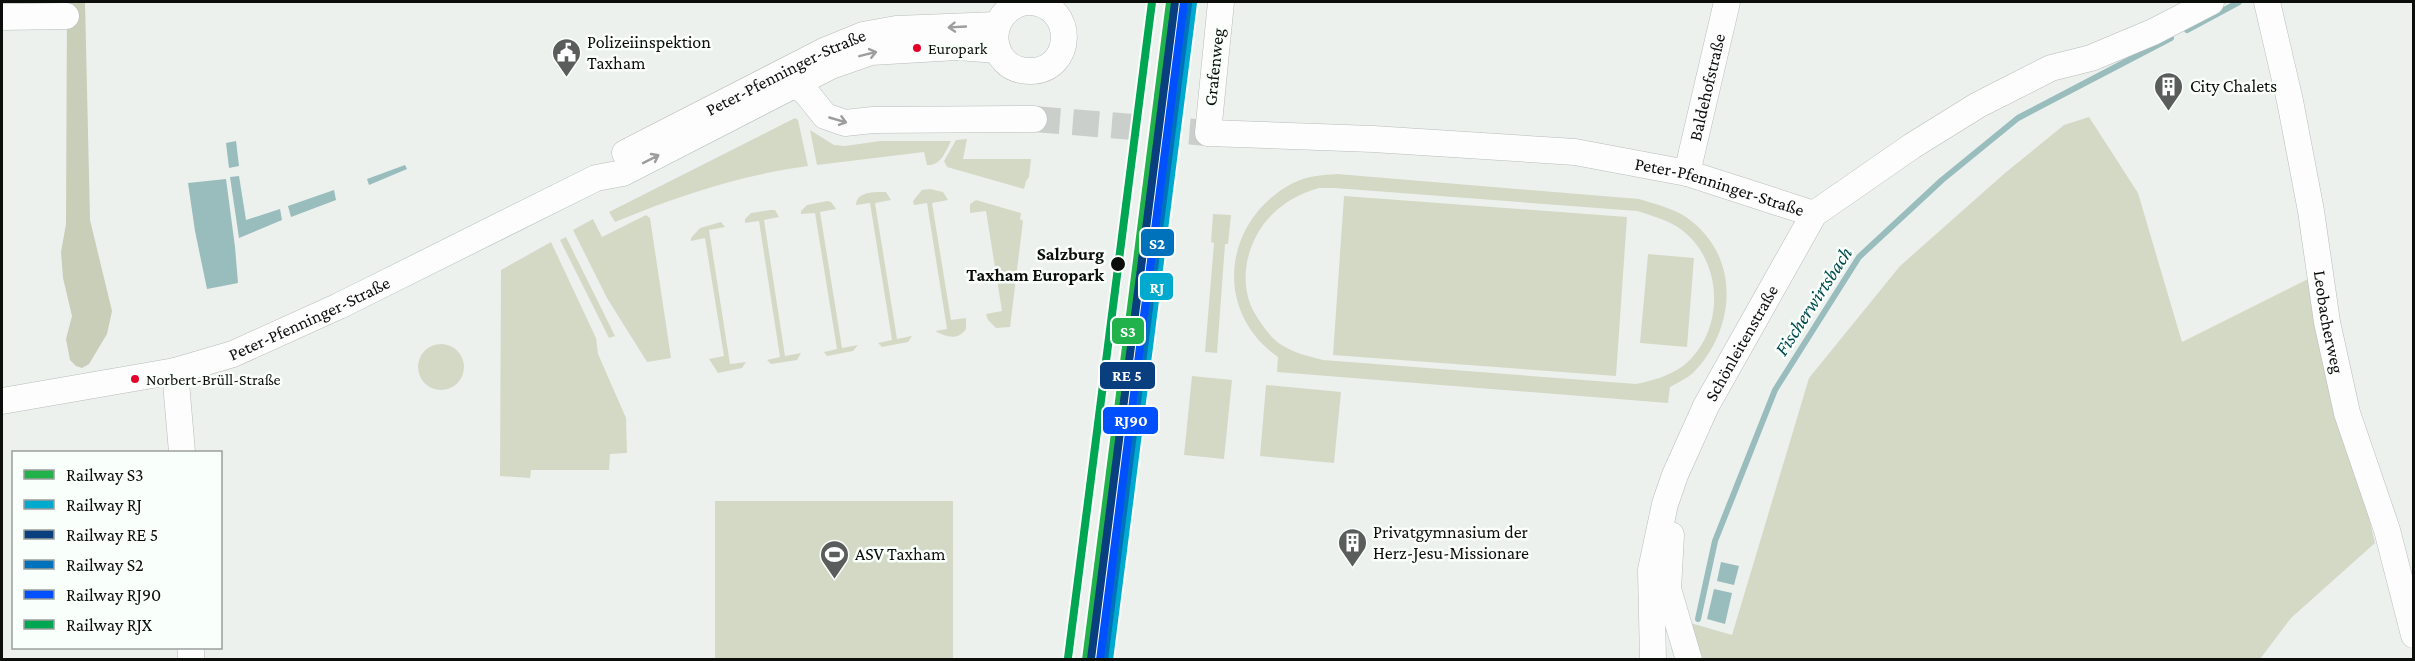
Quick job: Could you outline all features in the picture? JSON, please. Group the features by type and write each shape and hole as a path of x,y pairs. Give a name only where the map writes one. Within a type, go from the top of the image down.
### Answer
{"street":[{"path":"1031,2 1055,12 1061,22 1064,44 1052,63 1041,69 1021,70 1003,59 997,38 1002,15 1010,8 1031,2"},
{"name":"Grafenweg","path":"1208,134 1221,2"},
{"name":"Baldehofstraße","path":"1687,173 1727,2"},
{"name":"Peter-Pfenninger-Straße","path":"1208,134 1373,139 1575,152 1687,173 1814,214 1912,146 1978,105 2050,68 2102,54 2153,32 2211,2"},
{"name":"Leobacherweg","path":"2267,2 2290,100 2311,211 2327,322 2347,413 2387,530 2414,634"},
{"path":"2,17 66,16"},
{"name":"Peter-Pfenninger-Straße","path":"596,178 615,158 850,40 896,29 997,38"},
{"name":"Peter-Pfenninger-Straße","path":"2,401 174,371 233,354 339,306 596,178 623,173 831,66 870,52 947,47 997,38"},
{"name":"Peter-Pfenninger-Straße","path":"794,87 804,90 825,116 844,123 873,120 1034,119"},
{"name":"Schönleitenstraße","path":"1654,655 1651,570 1665,504 1675,475 1706,406 1814,214"},
{"path":"174,371 182,451"},
{"name":"Schönleitenstraße","path":"1675,475 1668,589 1689,660"}],"green space":[{"path":"67,2 85,2 90,220 112,311 107,334 89,364 82,368 70,360 66,339 72,316 63,278 61,252 66,224"},
{"path":"2089,117 2138,193 2182,342 2312,277 2375,543 2291,618 2260,659 1698,659 1687,622 1732,635 1809,378 1900,266 2005,173 2064,125"},
{"path":"795,118 798,120 808,166 734,181 615,222 609,212"},
{"path":"810,130 834,145 845,146 880,141 951,141 942,157 932,165 927,165 924,152 817,165"},
{"path":"967,139 963,159 1031,159 1029,177 1024,189 947,167 944,161 956,140"},
{"path":"1337,174 1639,199 1669,209 1686,217 1704,233 1716,251 1724,271 1727,292 1725,314 1718,335 1708,355 1693,373 1670,387 1668,403 1277,372 1278,357 1257,338 1243,316 1235,291 1234,267 1240,242 1252,219 1270,199 1298,181 1315,176","holes":["1319,188 1637,211 1662,219 1676,226 1692,239 1704,256 1711,274 1714,294 1713,314 1707,334 1697,351 1683,366 1660,378 1636,384 1323,360 1306,356 1280,344 1262,325 1248,298 1246,269 1254,240 1261,227 1271,216 1295,197"]},
{"path":"922,190 943,192 948,200 932,203 951,320 966,318 966,329 956,336 948,336 935,331 947,329 927,203 914,205 913,201"},
{"path":"871,192 886,192 891,200 875,203 897,339 912,336 908,342 882,347 878,343 892,340 870,203 856,205 859,197 863,195"},
{"path":"1344,196 1627,217 1616,376 1333,355"},
{"path":"976,200 1021,213 1020,219 1023,221 1010,327 996,328 988,320 986,314 1002,311 986,211 970,213 970,204"},
{"path":"831,202 836,209 820,212 842,348 858,345 853,351 827,356 824,352 837,349 815,213 801,214 801,211 807,205"},
{"path":"775,210 779,217 764,220 785,356 801,353 797,360 771,364 767,360 780,357 759,221 745,223 745,219 751,213"},
{"path":"1213,214 1231,215 1228,244 1225,244 1217,353 1205,352 1214,243 1211,242"},
{"path":"646,215 650,218 671,358 647,362 607,298 573,230 593,219 602,237"},
{"path":"721,222 725,227 709,230 730,364 746,362 742,368 718,373 709,359 724,356 705,238 691,241 691,238 700,228"},
{"path":"566,237 615,336 609,338 560,240"},
{"path":"551,242 596,338 598,354 626,418 627,453 610,454 609,470 531,470 530,478 500,476 501,270"},
{"path":"1648,254 1694,258 1687,347 1640,343"},
{"path":"441,344 450,345 458,350 463,358 463,376 458,384 450,389 441,390 432,389 424,384 419,376 418,367 419,358 424,350 432,345"},
{"path":"1192,376 1232,380 1224,459 1184,455"},
{"path":"1266,385 1341,392 1334,463 1260,456"},
{"name":"ASV Taxham","path":"715,501 953,501 953,659 715,659"}],"water":[{"path":"236,141 239,166 229,168 226,143"},
{"path":"405,165 407,169 369,185 367,179"},
{"path":"239,176 246,220 280,209 282,220 239,238 230,177"},
{"path":"226,179 238,283 207,289 188,183"},
{"path":"334,190 336,200 291,217 288,206"},
{"path":"1721,562 1739,566 1734,585 1717,581"},
{"path":"1714,589 1732,593 1725,624 1707,619"}],"waterway":[{"name":"Fischerwirtsbach","path":"2187,30 2239,2"},
{"name":"Fischerwirtsbach","path":"1698,619 1715,541 1775,390 1859,257 1942,180 2018,118 2171,38"}],"tunnel":[{"path":"1034,119 1208,133"}],"rail line":[{"name":"RJX","path":"1068,658 1152,2"},
{"name":"S3","path":"1086,660 1170,2"},
{"name":"RJ90","path":"1100,660 1184,2"},
{"name":"RJ","path":"1109,660 1193,3"},
{"name":"S2","path":"1104,660 1188,4"}],"transit line":[{"path":"1091,659 1175,2"}],"place":[{"name":"Europark","path":"917,48"},
{"name":"Polizeiinspektion Taxham","path":"566,78"},
{"name":"City Chalets","path":"2169,112"},
{"name":"Salzburg Taxham Europark","path":"1118,264"},
{"name":"Norbert-Brüll-Straße","path":"135,379"},
{"name":"Privatgymnasium der Herz-Jesu-Missionare","path":"1352,568"},
{"name":"ASV Taxham","path":"834,580"}]}
